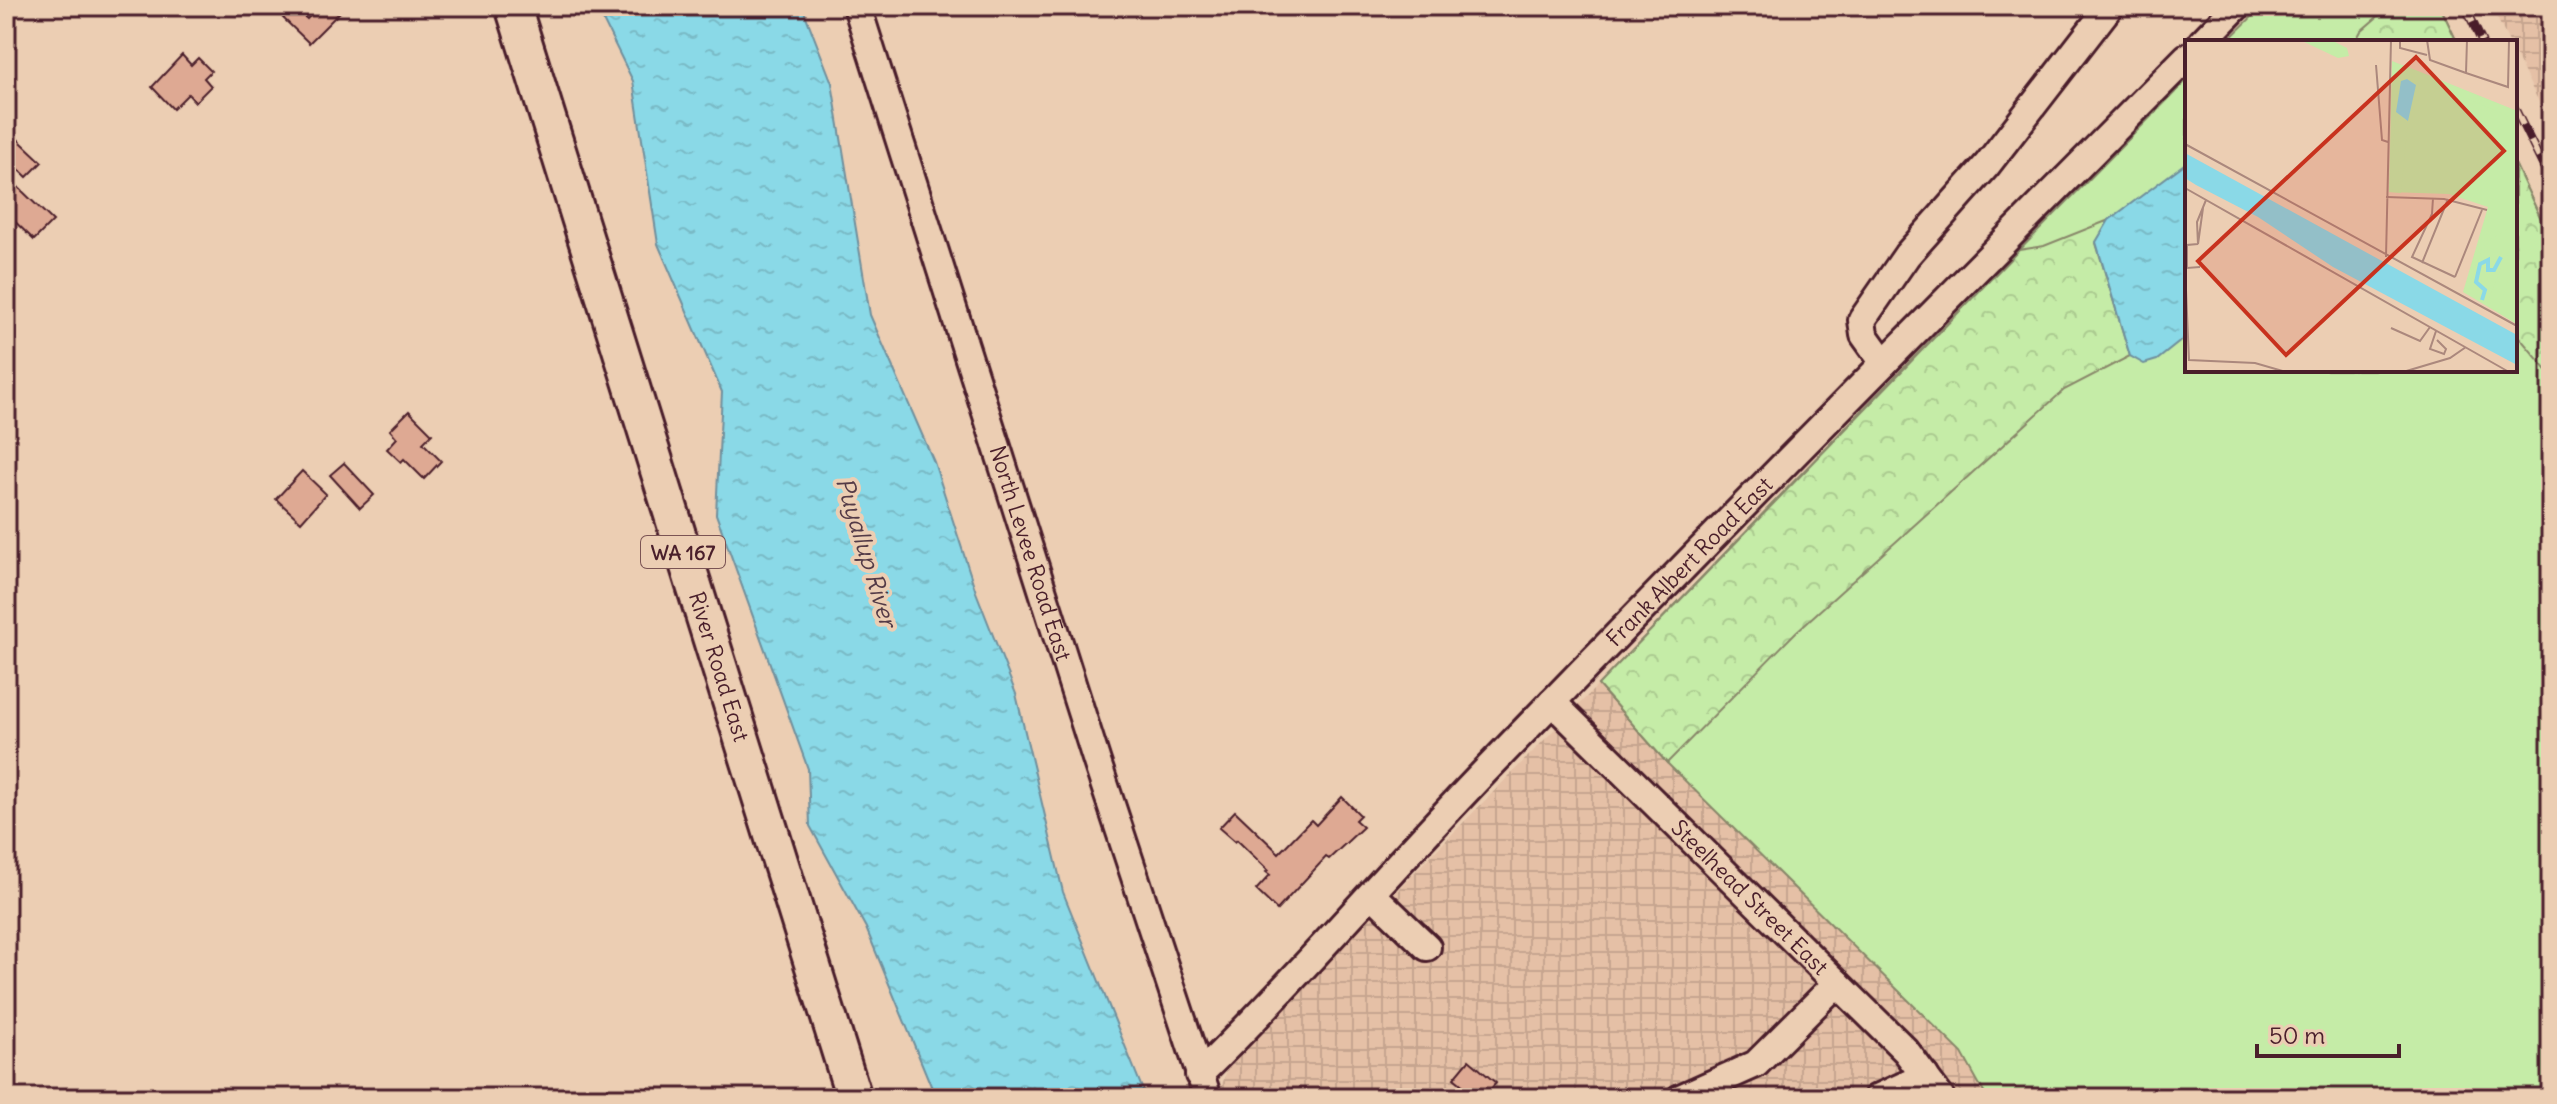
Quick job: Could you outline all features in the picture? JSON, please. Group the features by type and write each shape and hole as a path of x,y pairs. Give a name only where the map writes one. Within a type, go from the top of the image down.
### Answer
{"main road":[{"name":"River Road East","path":"513,6 854,1098"}],"street":[{"name":"North Levee Road East","path":"857,6 1203,1086"},
{"path":"1884,363 1864,335 1862,320 1907,255 1987,165 2110,6"},
{"path":"2204,40 2237,6"},
{"name":"Frank Albert Road East","path":"1203,1086 1280,994 1455,802 2185,59"},
{"name":"Steelhead Street East","path":"1552,702 1906,1051 1941,1098"},
{"path":"1372,894 1427,947"},
{"path":"1680,1098 1756,1064 1837,983"},
{"path":"1877,1098 1925,1076"}],"shaded area":[{"path":"2491,6 2551,6 2551,126 2517,58 2517,40 2508,40"},
{"path":"1598,685 1667,763 1962,1053 1987,1098 1225,1098 1221,1088 1230,1061"}],"green space":[{"path":"2263,6 2440,6 2456,40 2228,40"},
{"path":"2390,6 2440,6 2456,40 2356,40 2361,31"},
{"path":"2185,82 2185,372 2517,372 2517,168 2551,240 2551,1098 1987,1098 1962,1053 1667,763 1598,685 1873,399"},
{"path":"2517,168 2551,240 2551,375 2517,336"},
{"path":"2109,220 2096,243 2130,356 2064,390 1796,632 1667,763 1598,685 2019,250 2044,246"}],"water":[{"name":"Puyallup River","path":"596,6 802,6 832,83 870,315 934,462 976,592 1016,694 1063,892 1146,1098 936,1098 866,928 810,826 808,769 716,514 722,392 658,244 633,81"},
{"path":"2185,163 2185,338 2157,360 2144,364 2130,356 2096,242 2109,220"}],"building":[{"path":"319,6 346,6 309,43 283,18 294,7 307,19"},
{"path":"182,55 191,65 198,58 211,71 204,78 211,86 195,102 188,94 173,109 152,87"},
{"path":"6,128 42,162 27,177 6,157"},
{"path":"15,184 53,221 34,240 6,213 6,194"},
{"path":"409,411 432,434 423,443 441,461 424,479 404,459 401,462 387,449 397,438 390,430"},
{"path":"344,463 374,495 360,508 330,475"},
{"path":"302,471 326,494 301,522 276,499"},
{"path":"1342,797 1360,815 1355,820 1363,827 1329,859 1326,857 1277,910 1256,890 1270,875 1266,872 1268,870 1237,840 1235,842 1219,828 1235,811 1279,853 1311,820 1316,825"},
{"path":"1469,1060 1496,1083 1483,1098 1478,1098 1454,1078"}],"railway":[{"path":"2465,6 2481,40"},
{"path":"2517,113 2551,182"}]}
